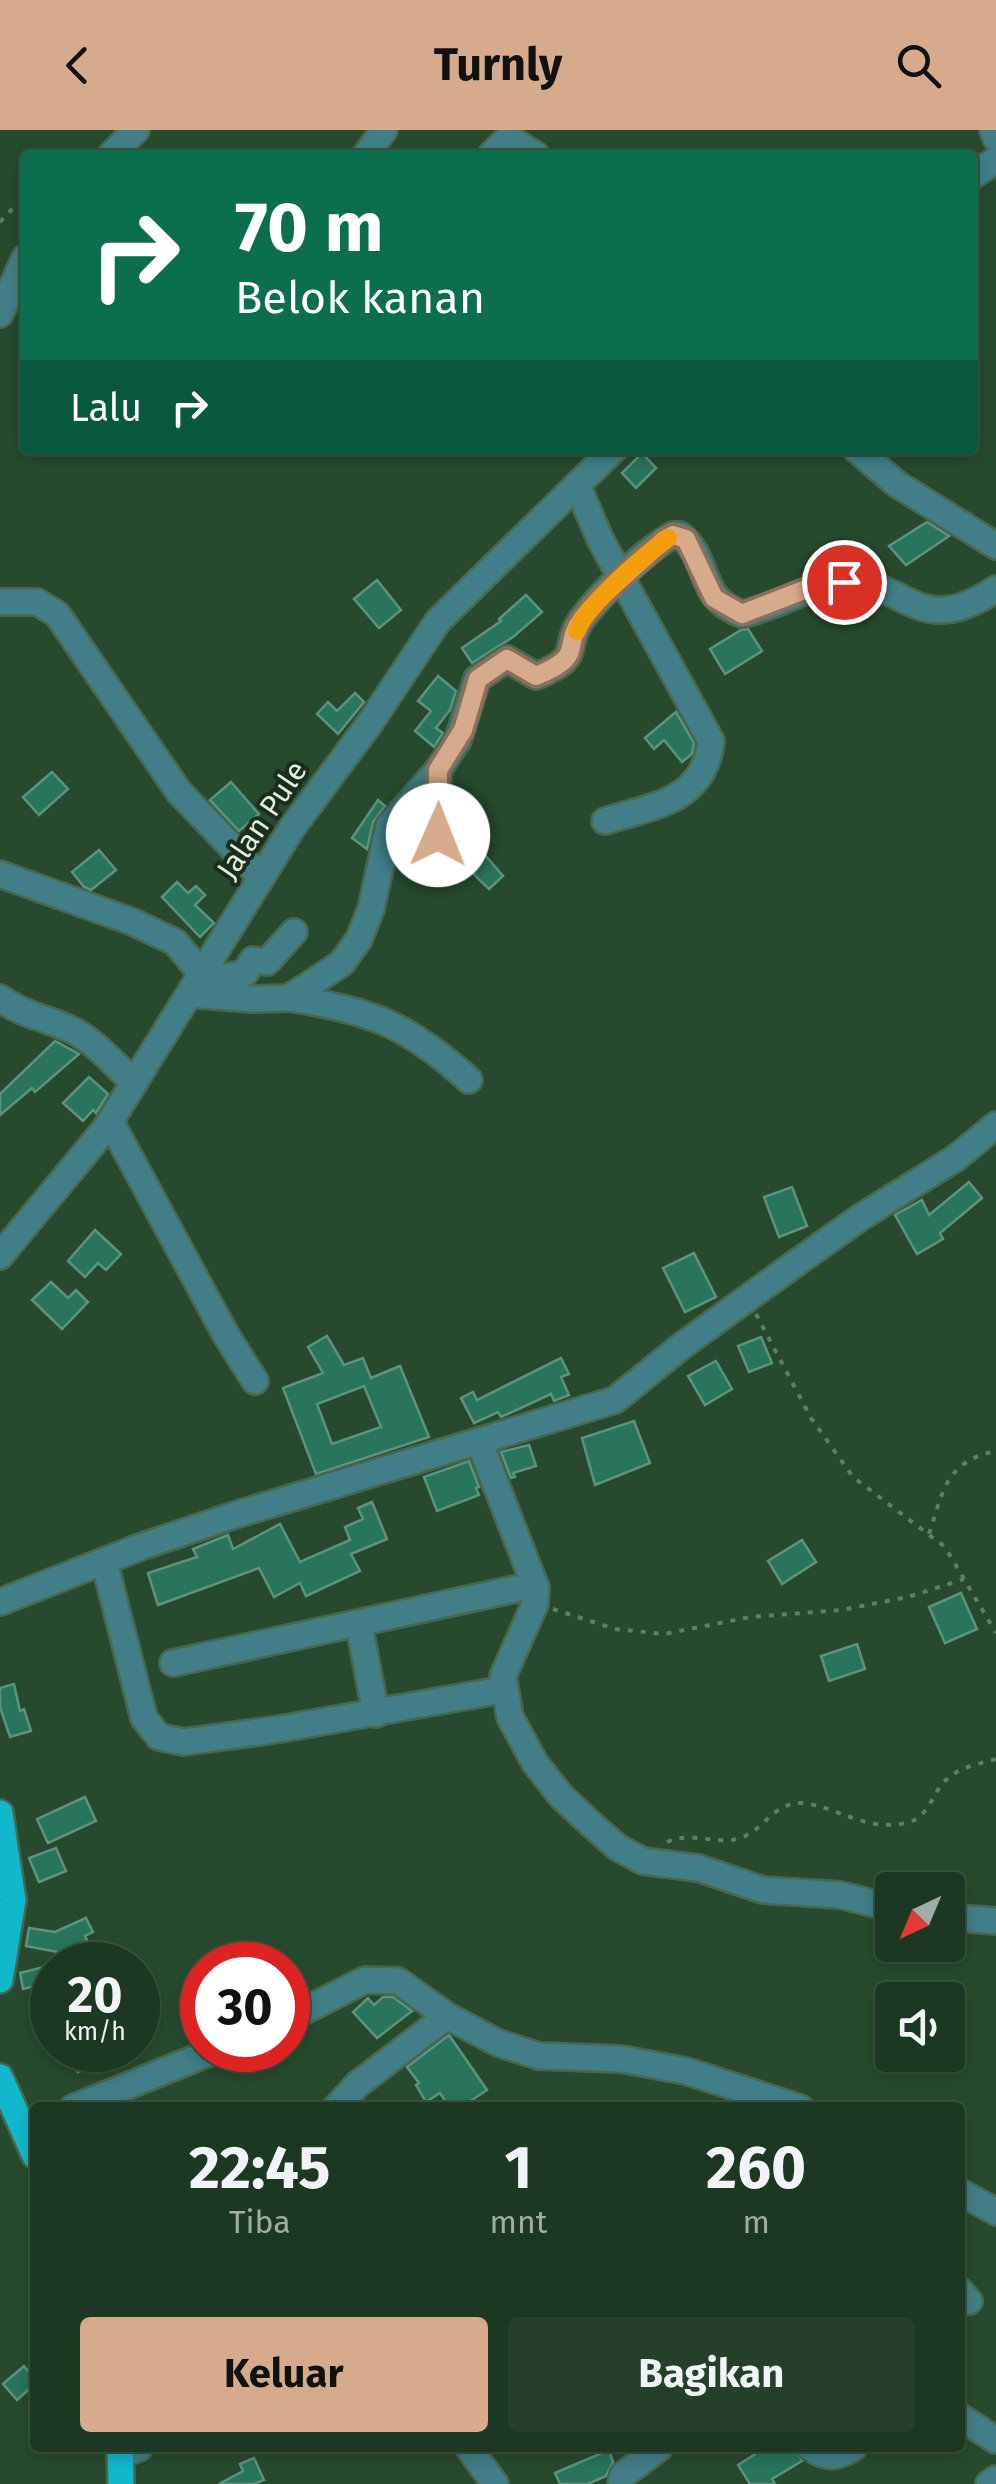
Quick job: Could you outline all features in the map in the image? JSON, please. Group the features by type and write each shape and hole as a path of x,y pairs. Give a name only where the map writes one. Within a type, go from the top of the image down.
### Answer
{"main road":[{"path":"0,1813 14,1900 0,1980"},
{"path":"0,2077 30,2139"},
{"path":"121,2484 126,2452"}],"street":[{"path":"116,150 136,130"},
{"path":"993,130 996,138"},
{"path":"496,150 504,142 513,141 528,150"},
{"path":"0,314 20,269"},
{"name":"Jalan Pule","path":"0,1256 110,1121 292,828 370,723 438,621 608,455"},
{"path":"862,455 897,484 996,546"},
{"path":"576,486 600,538 712,741 704,774 690,789 605,822"},
{"path":"289,998 342,963 359,939 371,908 388,826 438,770 463,730 481,674 507,659 536,676 558,667 571,652 580,622 664,540 680,535 692,547 714,598 742,614 809,588 844,582 874,588 938,612 961,609 996,589"},
{"path":"0,602 38,602 56,614 179,792 261,878"},
{"path":"438,770 438,835"},
{"path":"0,874 133,922 176,942 196,984 252,1000 289,998 354,1009 389,1021 432,1046 469,1080"},
{"path":"196,984 244,973 253,960 267,962 294,932"},
{"path":"0,998 30,1017 68,1027 134,1082"},
{"path":"110,1121 226,1335 255,1380"},
{"path":"0,1602 235,1514 615,1400 684,1344 862,1217 956,1158 996,1125"},
{"path":"479,1441 532,1576 504,1676 510,1717 535,1763 561,1796 617,1847 643,1860 698,1868 762,1890 840,1895 875,1904"},
{"path":"104,1561 144,1718 159,1737 184,1742 376,1714 496,1691"},
{"path":"174,1663 525,1596"},
{"path":"359,1625 376,1714"},
{"path":"965,1918 996,1921"},
{"path":"310,2007 365,1980 398,1981 447,2016 498,2043 539,2056 621,2059 686,2070 782,2102"},
{"path":"342,2102 358,2084 447,2016"},
{"path":"89,2102 180,2065"},
{"path":"965,2420 996,2440"},
{"path":"472,2452 495,2484"},
{"path":"615,2481 654,2452"},
{"path":"820,2452 828,2456 846,2452"},
{"path":"990,2484 996,2479"}],"path":[{"path":"0,222 20,204"},
{"path":"748,1299 811,1418 853,1478 944,1548 996,1632"},
{"path":"929,1535 945,1484 957,1468 975,1456 996,1452"},
{"path":"525,1596 615,1628 664,1634 750,1617 841,1610 908,1597 964,1579"},
{"path":"643,1860 672,1839 742,1837 782,1806 800,1803 854,1821 908,1823 924,1814 943,1782 955,1773 996,1759"}],"building":[{"path":"640,455 656,468 636,488 622,473"},
{"path":"927,522 949,536 906,565 889,546"},
{"path":"377,580 401,610 379,628 354,599"},
{"path":"526,595 542,612 513,637 472,663 462,648 501,621"},
{"path":"748,629 762,651 725,674 710,649"},
{"path":"438,676 456,691 450,710 436,728 443,733 434,747 415,731 431,711 418,701"},
{"path":"355,693 364,702 338,734 317,714 328,702 337,711"},
{"path":"676,712 694,743 692,754 682,762 664,740 654,749 645,738"},
{"path":"52,772 68,789 39,815 23,797"},
{"path":"231,782 259,814 239,831 210,800"},
{"path":"378,800 385,806 373,822 367,849 352,838"},
{"path":"473,841 503,876 489,889 455,856"},
{"path":"99,850 116,870 91,890 72,872"},
{"path":"177,882 188,893 196,886 205,895 195,905 214,923 200,937 162,897"},
{"path":"55,1041 79,1054 35,1092 32,1088 0,1115 0,1094"},
{"path":"89,1077 108,1094 96,1113 93,1110 83,1121 63,1103"},
{"path":"969,1182 982,1198 940,1233 943,1239 917,1254 895,1215 922,1200 929,1215"},
{"path":"792,1187 807,1226 779,1237 764,1197"},
{"path":"95,1230 121,1254 106,1270 98,1263 85,1277 68,1261"},
{"path":"694,1253 716,1297 685,1312 663,1268"},
{"path":"51,1282 68,1298 76,1290 88,1302 62,1329 32,1300"},
{"path":"327,1336 344,1365 363,1358 371,1378 400,1366 429,1437 316,1474 283,1388 323,1373 308,1347","holes":["364,1386 381,1427 332,1444 317,1404"]},
{"path":"761,1337 772,1363 749,1372 738,1346"},
{"path":"561,1358 569,1374 561,1377 569,1395 554,1401 551,1394 501,1417 498,1412 474,1423 461,1398 473,1392 477,1400"},
{"path":"716,1361 732,1389 705,1405 688,1376"},
{"path":"634,1421 650,1463 595,1485 582,1438"},
{"path":"529,1445 536,1466 513,1473 515,1477 511,1478 501,1452"},
{"path":"469,1461 479,1495 437,1511 424,1477"},
{"path":"372,1502 387,1539 351,1554 360,1571 306,1596 300,1583 274,1597 259,1568 158,1605 148,1573 197,1557 193,1549 228,1535 233,1549 280,1524 300,1562 350,1540 345,1527 363,1519 358,1508"},
{"path":"802,1540 816,1562 782,1584 768,1561"},
{"path":"961,1593 977,1629 945,1643 929,1607"},
{"path":"857,1644 865,1669 829,1681 821,1656"},
{"path":"14,1684 20,1711 24,1709 31,1731 10,1737 0,1707 0,1688"},
{"path":"85,1797 96,1821 48,1843 37,1819"},
{"path":"56,1848 66,1871 39,1882 29,1858"},
{"path":"86,1918 93,1932 85,1936 88,1942 30,1942 30,1947 26,1946 29,1928 55,1932"},
{"path":"30,1970 30,1987 23,1989 20,1973"},
{"path":"383,1997 393,1997 412,2011 377,2038 353,2012 368,1998 374,2005"},
{"path":"449,2035 487,2090 469,2102 446,2102 440,2093 426,2102 407,2067"},
{"path":"24,2366 30,2373 30,2388 17,2400 3,2384"},
{"path":"604,2452 610,2452 613,2462 606,2476 588,2484 560,2484 555,2473"},
{"path":"759,2452 797,2452 802,2461 772,2479 775,2484 750,2484 738,2465"},
{"path":"254,2458 264,2480 254,2484 219,2484 243,2471 240,2464"}],"slow traffic":[{"path":"577,631 582,618 668,538"}],"route":[{"path":"438,835 438,770 463,730 481,674 507,659 536,676 558,667 571,652 582,618 664,540 673,535 686,539 714,598 742,614 809,588 844,582"}]}
